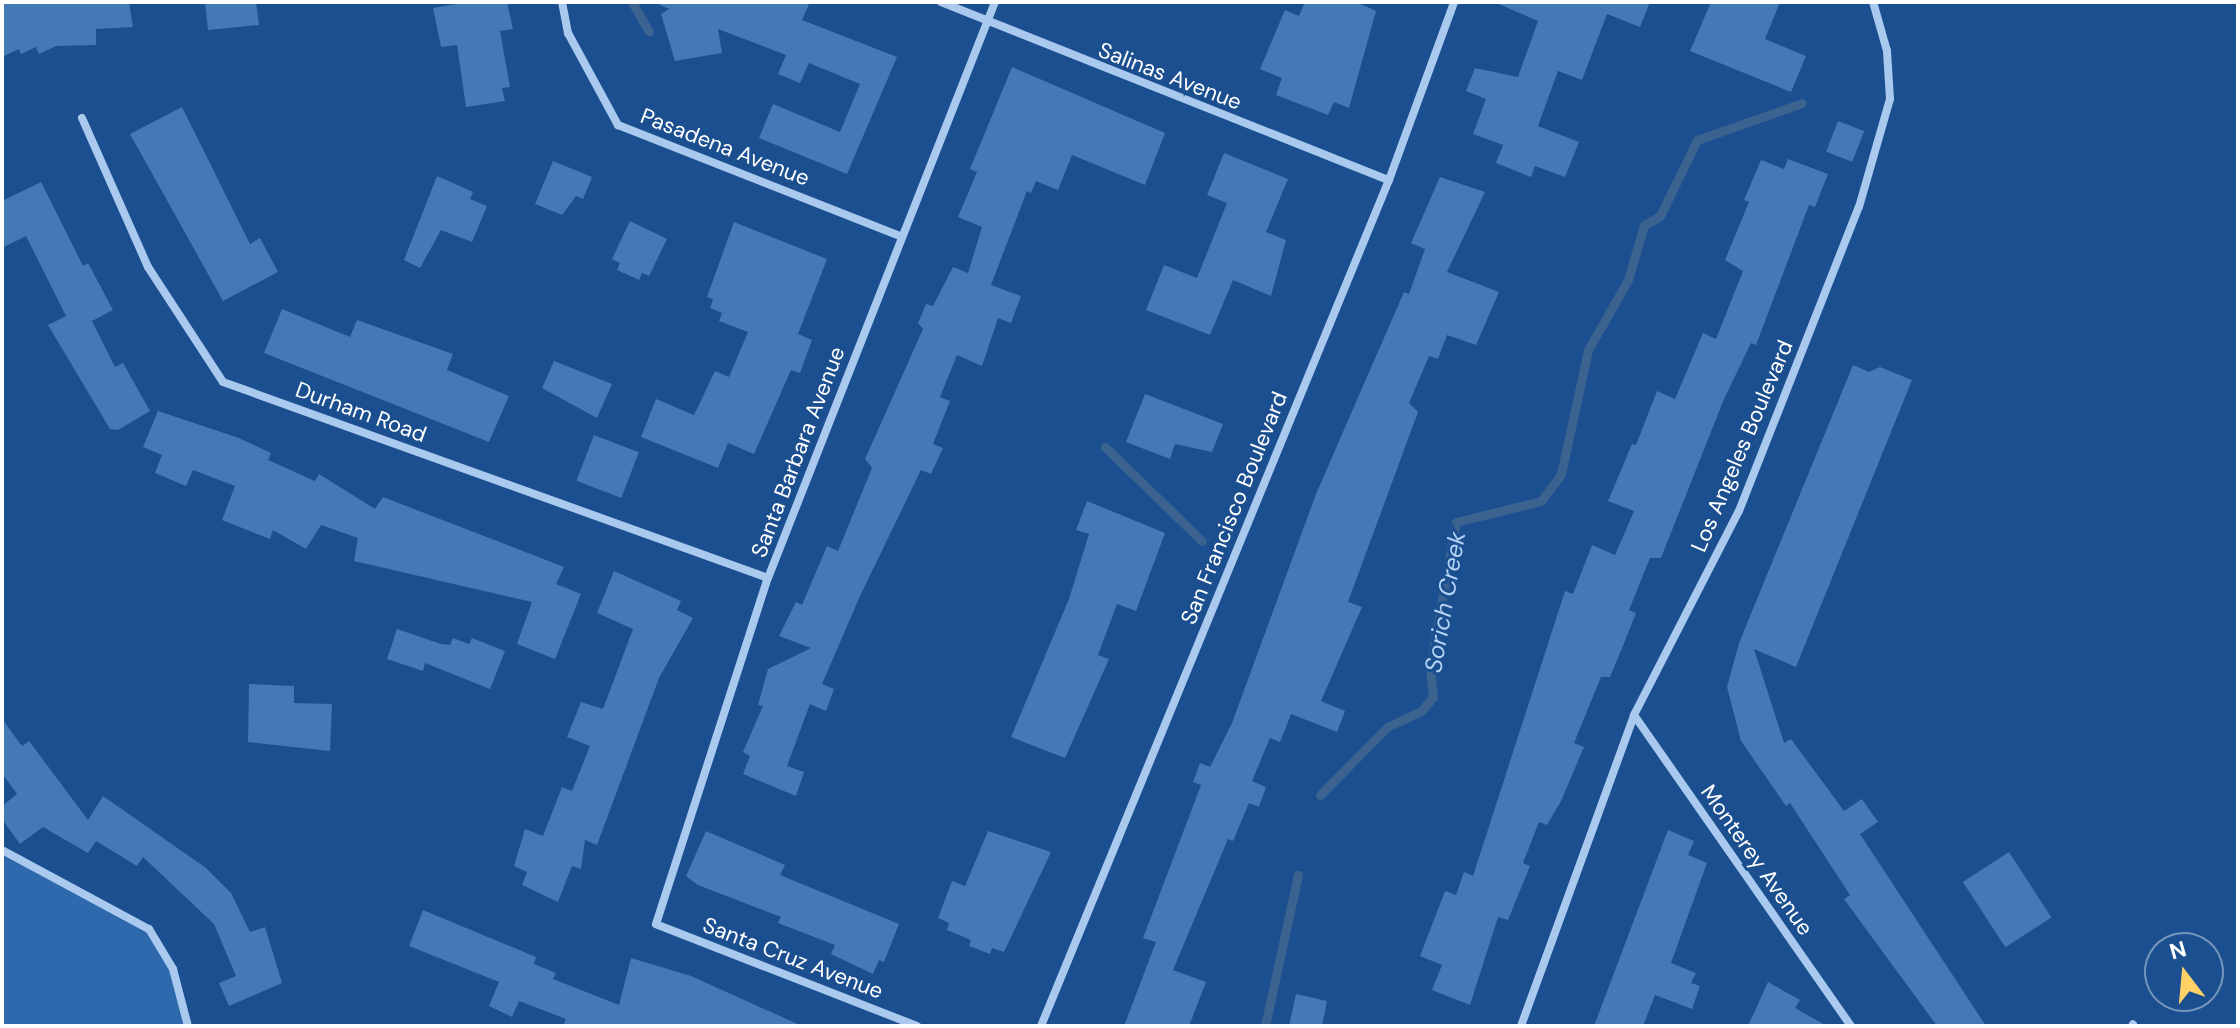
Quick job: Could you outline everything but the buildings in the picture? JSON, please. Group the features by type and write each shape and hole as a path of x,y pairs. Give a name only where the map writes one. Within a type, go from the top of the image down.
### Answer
{"street":[{"name":"Pasadena Avenue","path":"562,2 568,33 618,125 900,236"},
{"name":"Salinas Avenue","path":"941,2 986,24 1389,180"},
{"name":"Santa Barbara Avenue","path":"656,924 768,578 900,236 995,2"},
{"name":"San Francisco Boulevard","path":"1041,1026 1389,180 1454,2"},
{"name":"Los Angeles Boulevard","path":"1521,1026 1634,715 1739,511 1859,207 1890,99 1887,51 1873,2"},
{"name":"Durham Road","path":"82,118 148,267 223,382 768,578"},
{"name":"Monterey Avenue","path":"1634,715 1851,1026"},
{"path":"2,850 149,929 173,969 188,1026"},
{"name":"Santa Cruz Avenue","path":"656,924 917,1026"}],"shaded area":[{"path":"2,850 149,929 173,969 188,1026 2,1026"}],"waterway":[{"path":"632,2 649,32"},
{"name":"Sorich Creek","path":"1320,795 1387,727 1421,711 1433,697 1430,666 1456,522 1541,501 1561,474 1588,350 1628,280 1644,225 1660,216 1697,140 1802,103"},
{"path":"1105,447 1202,541"},
{"name":"Sorich Creek","path":"1265,1026 1298,875"}]}
